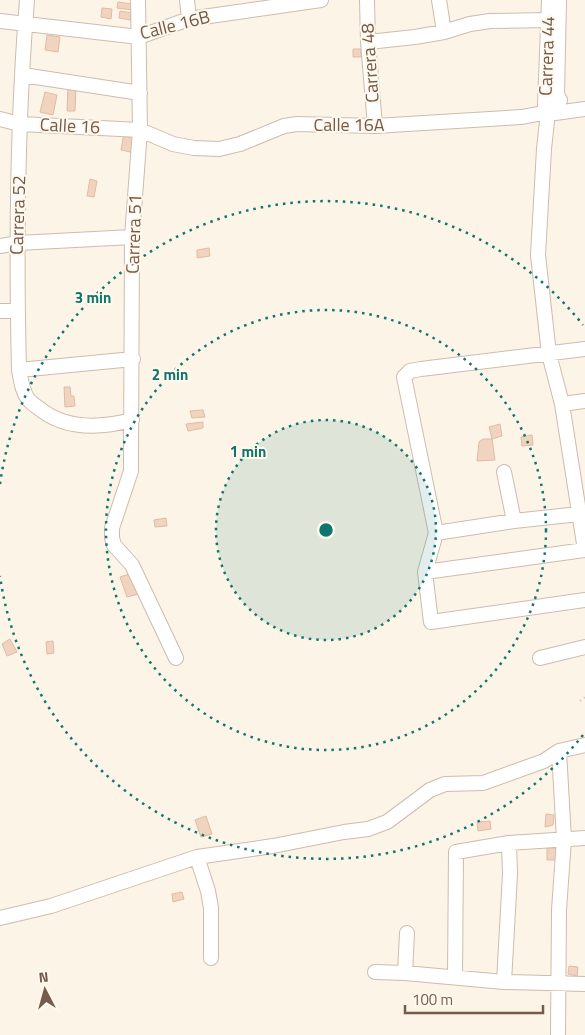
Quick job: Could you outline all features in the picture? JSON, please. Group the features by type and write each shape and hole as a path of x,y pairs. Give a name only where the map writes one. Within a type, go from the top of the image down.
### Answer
{"street":[{"name":"Carrera 52","path":"27,0 20,124 18,243 19,370 22,386 28,400 51,418 79,426 110,426 132,420"},
{"name":"Carrera 51","path":"138,0 140,130 132,237 133,359 131,471 112,528 112,538 114,545 132,565 176,658"},
{"path":"188,0 189,20"},
{"name":"Calle 16B","path":"0,21 140,37 189,20 253,4 321,0"},
{"name":"Carrera 48","path":"367,0 368,42 375,126"},
{"path":"440,0 444,32"},
{"name":"Carrera 44","path":"549,0 545,105 548,112 538,255 550,354 562,404 570,466 585,550"},
{"name":"Carrera 44","path":"559,0 556,95 560,100"},
{"path":"368,42 415,37 490,21 548,20"},
{"path":"23,75 140,92"},
{"path":"548,112 560,100 565,102 585,100"},
{"path":"548,112 555,113 585,109"},
{"name":"Calle 16A","path":"140,130 173,144 194,148 219,148 240,144 284,126 297,124 375,126 514,118 548,112"},
{"name":"Calle 16","path":"0,119 20,124 140,130"},
{"path":"0,246 18,243 132,237"},
{"path":"0,311 18,311"},
{"path":"585,350 421,369 410,371 404,376 436,533 425,572 431,622 585,600"},
{"path":"19,370 133,359"},
{"path":"562,404 585,401"},
{"path":"570,466 585,464"},
{"path":"504,472 514,521"},
{"path":"436,533 514,521 579,514"},
{"path":"425,572 585,550"},
{"path":"540,658 585,647"},
{"path":"0,918 51,906 197,858 368,829 386,822 430,790 445,784 483,783 544,761 559,751 585,745"},
{"path":"558,1035 558,910 564,839 559,751"},
{"path":"455,977 456,852 509,843 585,838"},
{"path":"504,982 510,874 509,843"},
{"path":"197,858 208,890 211,908 211,958"},
{"path":"405,973 407,932"},
{"path":"375,972 504,982 585,984"}],"path":[{"path":"580,701 585,697"}],"building":[{"path":"118,2 132,4 132,10 117,8"},
{"path":"102,8 112,9 111,19 101,17"},
{"path":"120,11 132,13 130,20 119,18"},
{"path":"47,35 60,37 58,52 45,50"},
{"path":"353,49 361,49 361,57 353,57"},
{"path":"68,85 76,85 75,111 67,111"},
{"path":"45,92 57,95 53,115 40,112"},
{"path":"124,133 138,135 135,153 121,150"},
{"path":"90,179 97,181 94,197 87,196"},
{"path":"209,248 210,256 197,258 197,250"},
{"path":"64,387 70,387 71,396 74,396 75,406 65,407"},
{"path":"203,410 205,417 192,418 190,411"},
{"path":"203,422 203,428 188,431 186,424"},
{"path":"500,424 502,436 492,439 489,427"},
{"path":"532,435 533,445 522,446 521,437"},
{"path":"483,439 492,439 495,460 477,461 479,442"},
{"path":"166,518 167,526 155,527 154,520"},
{"path":"132,573 139,594 127,597 120,577"},
{"path":"10,639 17,652 7,656 2,644"},
{"path":"53,641 54,653 47,654 46,642"},
{"path":"546,814 554,815 553,825 545,827"},
{"path":"206,816 212,834 201,837 195,820"},
{"path":"490,821 491,829 478,831 477,822"},
{"path":"547,848 559,848 559,860 547,860"},
{"path":"182,892 184,899 173,902 172,894"},
{"path":"569,966 578,967 577,976 568,974"}]}
